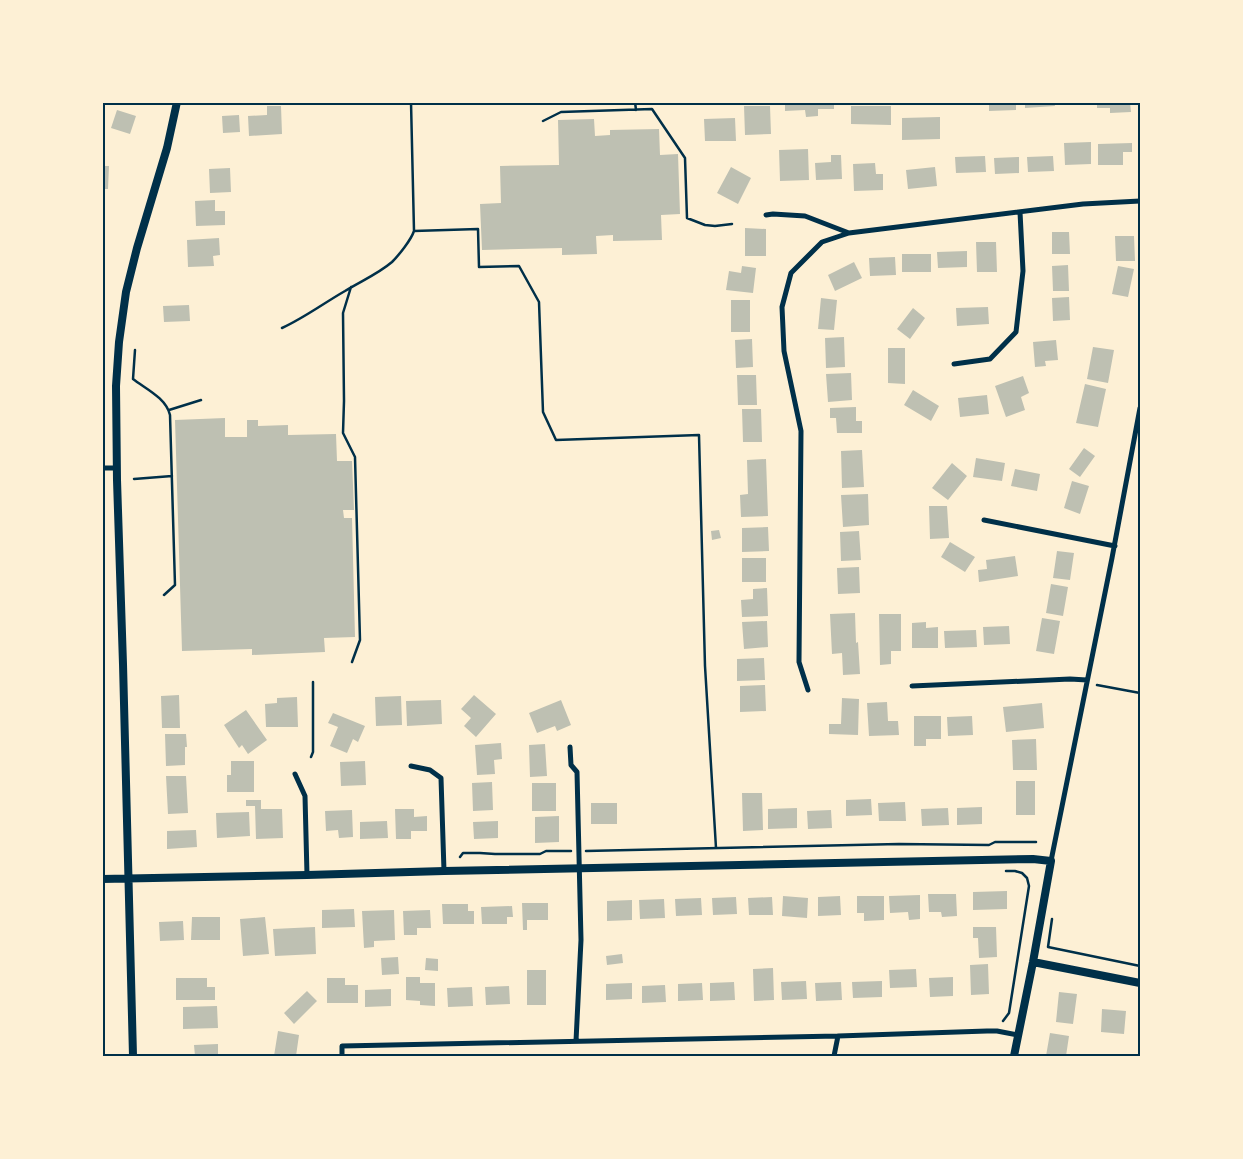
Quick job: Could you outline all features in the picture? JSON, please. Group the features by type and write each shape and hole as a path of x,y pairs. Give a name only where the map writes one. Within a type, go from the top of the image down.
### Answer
{"street":[{"path":"133,1056 116,468 116,386 119,342 126,292 167,148 177,102"},
{"path":"808,690 799,662 801,430 784,351 782,307 791,273 822,242 849,234 1083,204 1140,201"},
{"path":"954,364 990,359 1016,332 1023,270 1020,212"},
{"path":"766,215 805,216 849,234"},
{"path":"1014,1056 1051,861 1115,546 1140,408"},
{"path":"102,468 116,468"},
{"path":"984,520 1115,546"},
{"path":"912,686 1070,679 1087,680"},
{"path":"570,747 571,765 577,772 580,868 581,940 576,1041"},
{"path":"411,766 430,770 441,778 444,871"},
{"path":"295,774 305,796 307,875"},
{"path":"102,879 580,868 1051,861"},
{"path":"1033,962 1140,983"},
{"path":"342,1056 342,1046 838,1036 987,1031 1018,1035"},
{"path":"834,1056 838,1036"}],"path":[{"path":"282,328 292,324 374,275 392,262 412,237 414,231 411,102"},
{"path":"634,102 636,110"},
{"path":"543,121 561,112 652,109 685,158 687,218 705,225 732,224"},
{"path":"414,231 478,229 479,267 519,266 539,302 543,412 556,440 699,435 705,666 716,848"},
{"path":"350,288 343,313 343,433 355,457 360,640 352,662"},
{"path":"135,350 133,379 162,400 170,415 176,585 164,595"},
{"path":"169,410 201,400"},
{"path":"134,479 172,476"},
{"path":"311,757 313,752 313,682"},
{"path":"1097,685 1140,693"},
{"path":"585,851 899,844 989,845 995,842 1036,842"},
{"path":"460,857 463,853 540,854 546,851 571,851"},
{"path":"1003,1021 1009,1013 1029,890 1028,881"},
{"path":"1048,947 1140,966"}],"building":[{"path":"785,102 834,102 834,109 818,109 818,116 806,117 805,110 785,111"},
{"path":"989,102 1016,102 1016,110 989,111"},
{"path":"1025,102 1054,102 1055,106 1025,108"},
{"path":"1097,102 1130,102 1131,112 1110,113 1110,108 1097,108"},
{"path":"267,106 281,106 282,134 249,136 248,116 267,115"},
{"path":"744,106 770,106 771,134 745,135"},
{"path":"851,106 891,106 891,125 851,124"},
{"path":"117,110 136,116 130,134 111,128"},
{"path":"239,115 240,132 223,133 222,116"},
{"path":"940,117 940,139 902,140 902,118"},
{"path":"735,118 736,141 705,141 704,119"},
{"path":"594,119 595,136 610,135 610,130 659,129 660,155 678,154 680,214 661,215 662,240 613,241 613,235 596,236 597,254 562,255 562,248 482,250 480,204 501,203 500,166 559,165 558,120"},
{"path":"1091,142 1091,164 1065,165 1064,143"},
{"path":"1132,143 1132,152 1123,152 1123,165 1098,165 1098,144"},
{"path":"808,149 809,180 780,181 779,150"},
{"path":"831,155 841,155 842,179 816,180 815,163 831,162"},
{"path":"985,156 986,172 956,173 955,157"},
{"path":"1053,156 1054,171 1028,172 1027,157"},
{"path":"1019,157 1019,173 995,174 994,158"},
{"path":"875,163 876,174 883,174 883,190 854,191 853,164"},
{"path":"102,166 109,166 108,189 102,189"},
{"path":"731,167 751,178 738,204 717,193"},
{"path":"935,167 937,186 908,189 906,170"},
{"path":"230,168 231,192 210,193 209,169"},
{"path":"215,200 215,211 225,211 225,225 196,226 195,201"},
{"path":"745,228 766,229 766,256 745,256"},
{"path":"1052,232 1069,232 1070,254 1052,254"},
{"path":"1115,236 1134,236 1135,261 1116,261"},
{"path":"219,238 220,255 213,256 214,266 188,267 187,240"},
{"path":"976,242 996,242 997,272 977,272"},
{"path":"967,251 967,267 938,268 937,252"},
{"path":"902,254 931,254 931,272 902,272"},
{"path":"895,257 896,275 870,276 869,258"},
{"path":"854,262 862,278 835,291 828,275"},
{"path":"1068,265 1069,291 1053,291 1052,266"},
{"path":"742,266 756,268 753,293 726,290 729,271 741,273"},
{"path":"1118,266 1134,269 1128,297 1112,294"},
{"path":"1069,297 1070,320 1053,321 1052,298"},
{"path":"821,298 837,300 834,330 818,329"},
{"path":"731,300 750,300 750,332 731,332"},
{"path":"189,305 190,321 164,322 163,306"},
{"path":"988,307 989,324 957,326 956,308"},
{"path":"913,308 925,318 910,339 897,329"},
{"path":"844,337 845,367 826,368 825,338"},
{"path":"752,339 753,367 736,368 735,340"},
{"path":"1056,340 1058,360 1045,361 1046,366 1035,367 1033,342"},
{"path":"1093,347 1114,350 1108,383 1087,379"},
{"path":"888,348 905,348 905,384 888,383"},
{"path":"851,373 852,400 828,402 826,374"},
{"path":"737,375 756,375 757,405 738,405"},
{"path":"1023,376 1029,393 1021,397 1025,410 1006,417 995,386"},
{"path":"1085,384 1106,389 1098,427 1076,423"},
{"path":"913,390 939,406 931,421 904,405"},
{"path":"987,395 989,414 960,417 958,398"},
{"path":"856,407 856,421 862,421 862,433 837,433 836,418 830,418 830,408"},
{"path":"742,409 761,409 762,442 743,442"},
{"path":"225,418 225,437 247,437 247,420 258,420 258,426 288,425 288,435 336,434 337,461 352,461 354,510 343,510 344,518 352,518 355,637 324,638 325,652 252,655 252,649 182,651 175,420"},
{"path":"1084,448 1095,456 1080,477 1069,469"},
{"path":"862,450 864,487 842,488 841,451"},
{"path":"976,458 1005,463 1002,481 973,477"},
{"path":"766,459 768,516 741,517 740,495 748,494 747,460"},
{"path":"952,463 967,476 948,500 932,488"},
{"path":"1015,469 1040,474 1037,491 1011,486"},
{"path":"1072,481 1089,486 1080,514 1064,508"},
{"path":"868,494 869,525 843,527 841,495"},
{"path":"929,506 947,506 949,538 930,539"},
{"path":"768,527 769,551 742,552 742,528"},
{"path":"719,530 721,538 712,540 711,531"},
{"path":"859,531 861,560 841,561 840,532"},
{"path":"950,542 975,557 965,572 941,557"},
{"path":"1057,551 1074,553 1070,580 1053,578"},
{"path":"1015,556 1018,576 979,582 978,570 987,569 986,560"},
{"path":"742,558 766,558 766,582 742,582"},
{"path":"859,567 860,593 838,594 837,568"},
{"path":"1051,584 1068,587 1063,616 1046,613"},
{"path":"767,588 768,616 742,617 741,600 753,599 753,589"},
{"path":"855,613 860,674 843,675 842,653 832,654 830,614"},
{"path":"879,614 901,614 901,651 891,651 891,664 880,665"},
{"path":"1042,618 1060,621 1054,654 1036,651"},
{"path":"767,621 768,647 744,649 742,622"},
{"path":"926,622 926,628 938,627 938,648 912,648 912,623"},
{"path":"1009,626 1010,644 984,645 983,627"},
{"path":"976,630 977,647 945,648 944,631"},
{"path":"764,658 765,680 737,681 737,659"},
{"path":"765,685 766,711 740,712 740,686"},
{"path":"179,695 180,728 162,728 161,696"},
{"path":"474,695 496,714 476,737 464,726 471,718 461,709"},
{"path":"401,696 402,725 376,726 375,697"},
{"path":"297,697 298,727 266,727 265,704 277,703 277,698"},
{"path":"842,698 859,699 858,735 829,734 829,724 841,724"},
{"path":"441,700 442,724 407,726 406,701"},
{"path":"561,700 571,725 557,731 555,726 537,733 529,713"},
{"path":"887,702 888,721 898,721 899,735 869,736 867,703"},
{"path":"1042,703 1044,728 1006,732 1003,707"},
{"path":"246,710 267,740 248,754 242,745 239,748 224,725"},
{"path":"333,713 365,726 358,742 353,739 347,753 330,746 338,727 328,723"},
{"path":"914,716 941,716 941,739 926,739 926,746 914,746"},
{"path":"972,716 973,735 948,736 947,717"},
{"path":"165,734 186,734 185,765 166,766"},
{"path":"1036,739 1037,770 1013,770 1012,740"},
{"path":"501,743 502,759 494,760 495,774 477,775 475,745"},
{"path":"545,744 547,776 530,777 529,745"},
{"path":"231,761 254,761 254,792 227,792 227,775 231,775"},
{"path":"365,761 366,785 341,786 340,762"},
{"path":"166,776 186,776 188,813 168,814"},
{"path":"1016,781 1035,781 1035,815 1016,815"},
{"path":"492,782 493,810 473,811 472,783"},
{"path":"532,783 556,783 556,811 532,811"},
{"path":"742,793 762,793 763,830 743,831"},
{"path":"871,799 872,815 846,816 846,800"},
{"path":"246,800 261,800 261,809 282,809 283,838 256,839 255,806 246,806"},
{"path":"905,802 906,821 879,821 878,803"},
{"path":"591,803 617,803 617,824 591,824"},
{"path":"982,807 982,824 957,825 957,808"},
{"path":"797,808 797,828 768,829 768,809"},
{"path":"948,808 949,825 922,826 921,809"},
{"path":"395,809 414,809 414,817 427,816 427,831 411,831 411,839 396,839"},
{"path":"352,810 353,837 339,838 338,830 326,831 325,811"},
{"path":"831,810 832,828 808,829 807,811"},
{"path":"249,812 250,836 217,838 216,813"},
{"path":"559,816 559,842 535,843 535,817"},
{"path":"387,821 388,838 360,839 360,822"},
{"path":"498,821 498,838 474,839 473,822"},
{"path":"196,830 197,847 167,849 167,831"},
{"path":"1007,891 1007,909 973,910 973,892"},
{"path":"928,894 956,894 957,916 942,917 941,912 929,912"},
{"path":"920,895 920,919 909,920 908,912 890,913 889,896"},
{"path":"783,896 808,898 807,918 782,916"},
{"path":"840,896 841,915 818,916 818,897"},
{"path":"857,896 884,896 884,920 864,921 864,913 857,913"},
{"path":"736,897 737,914 713,915 712,898"},
{"path":"772,897 773,915 749,915 748,898"},
{"path":"701,898 702,915 676,916 675,899"},
{"path":"664,899 665,918 640,919 639,900"},
{"path":"632,900 632,920 607,921 607,901"},
{"path":"522,903 548,903 548,920 527,920 527,930 523,930"},
{"path":"442,904 468,904 468,911 474,911 474,924 443,924"},
{"path":"512,906 513,917 507,917 507,924 482,924 481,907"},
{"path":"354,909 355,927 322,928 322,910"},
{"path":"394,910 395,940 374,941 374,947 364,948 362,911"},
{"path":"430,910 431,928 417,928 417,935 404,935 403,911"},
{"path":"192,917 220,917 220,940 191,940"},
{"path":"265,917 269,954 243,956 240,919"},
{"path":"183,921 184,940 160,941 159,922"},
{"path":"315,927 316,954 275,956 273,929"},
{"path":"973,927 996,927 997,957 979,958 978,938 973,938"},
{"path":"622,954 623,963 607,965 606,956"},
{"path":"398,957 399,974 382,975 381,958"},
{"path":"426,958 438,959 438,971 425,970"},
{"path":"988,964 989,994 971,995 970,965"},
{"path":"773,968 774,1000 754,1001 753,969"},
{"path":"916,969 917,987 890,988 889,970"},
{"path":"527,970 546,970 546,1005 527,1005"},
{"path":"406,977 420,977 420,983 435,983 435,1006 420,1005 420,1001 406,1000"},
{"path":"953,977 953,996 930,997 929,978"},
{"path":"176,978 207,978 207,987 215,987 215,1000 176,1000"},
{"path":"327,978 345,978 345,985 358,985 358,1003 327,1003"},
{"path":"806,981 807,999 782,1000 781,982"},
{"path":"882,981 882,997 853,998 852,982"},
{"path":"734,982 735,1000 710,1001 710,983"},
{"path":"841,982 842,1000 816,1001 815,983"},
{"path":"632,983 632,999 606,1000 606,984"},
{"path":"702,983 703,1000 678,1001 678,984"},
{"path":"665,985 666,1002 642,1003 642,986"},
{"path":"509,986 510,1004 486,1005 485,987"},
{"path":"472,987 473,1006 448,1007 447,988"},
{"path":"391,989 391,1006 365,1007 365,990"},
{"path":"307,991 317,1001 294,1024 284,1013"},
{"path":"1059,992 1077,994 1073,1024 1056,1022"},
{"path":"217,1006 218,1028 183,1029 183,1007"},
{"path":"1102,1009 1126,1011 1124,1034 1101,1032"},
{"path":"278,1031 299,1035 296,1056 274,1056"},
{"path":"1050,1033 1069,1036 1066,1056 1046,1056"},
{"path":"218,1044 218,1056 195,1056 194,1045"}]}
